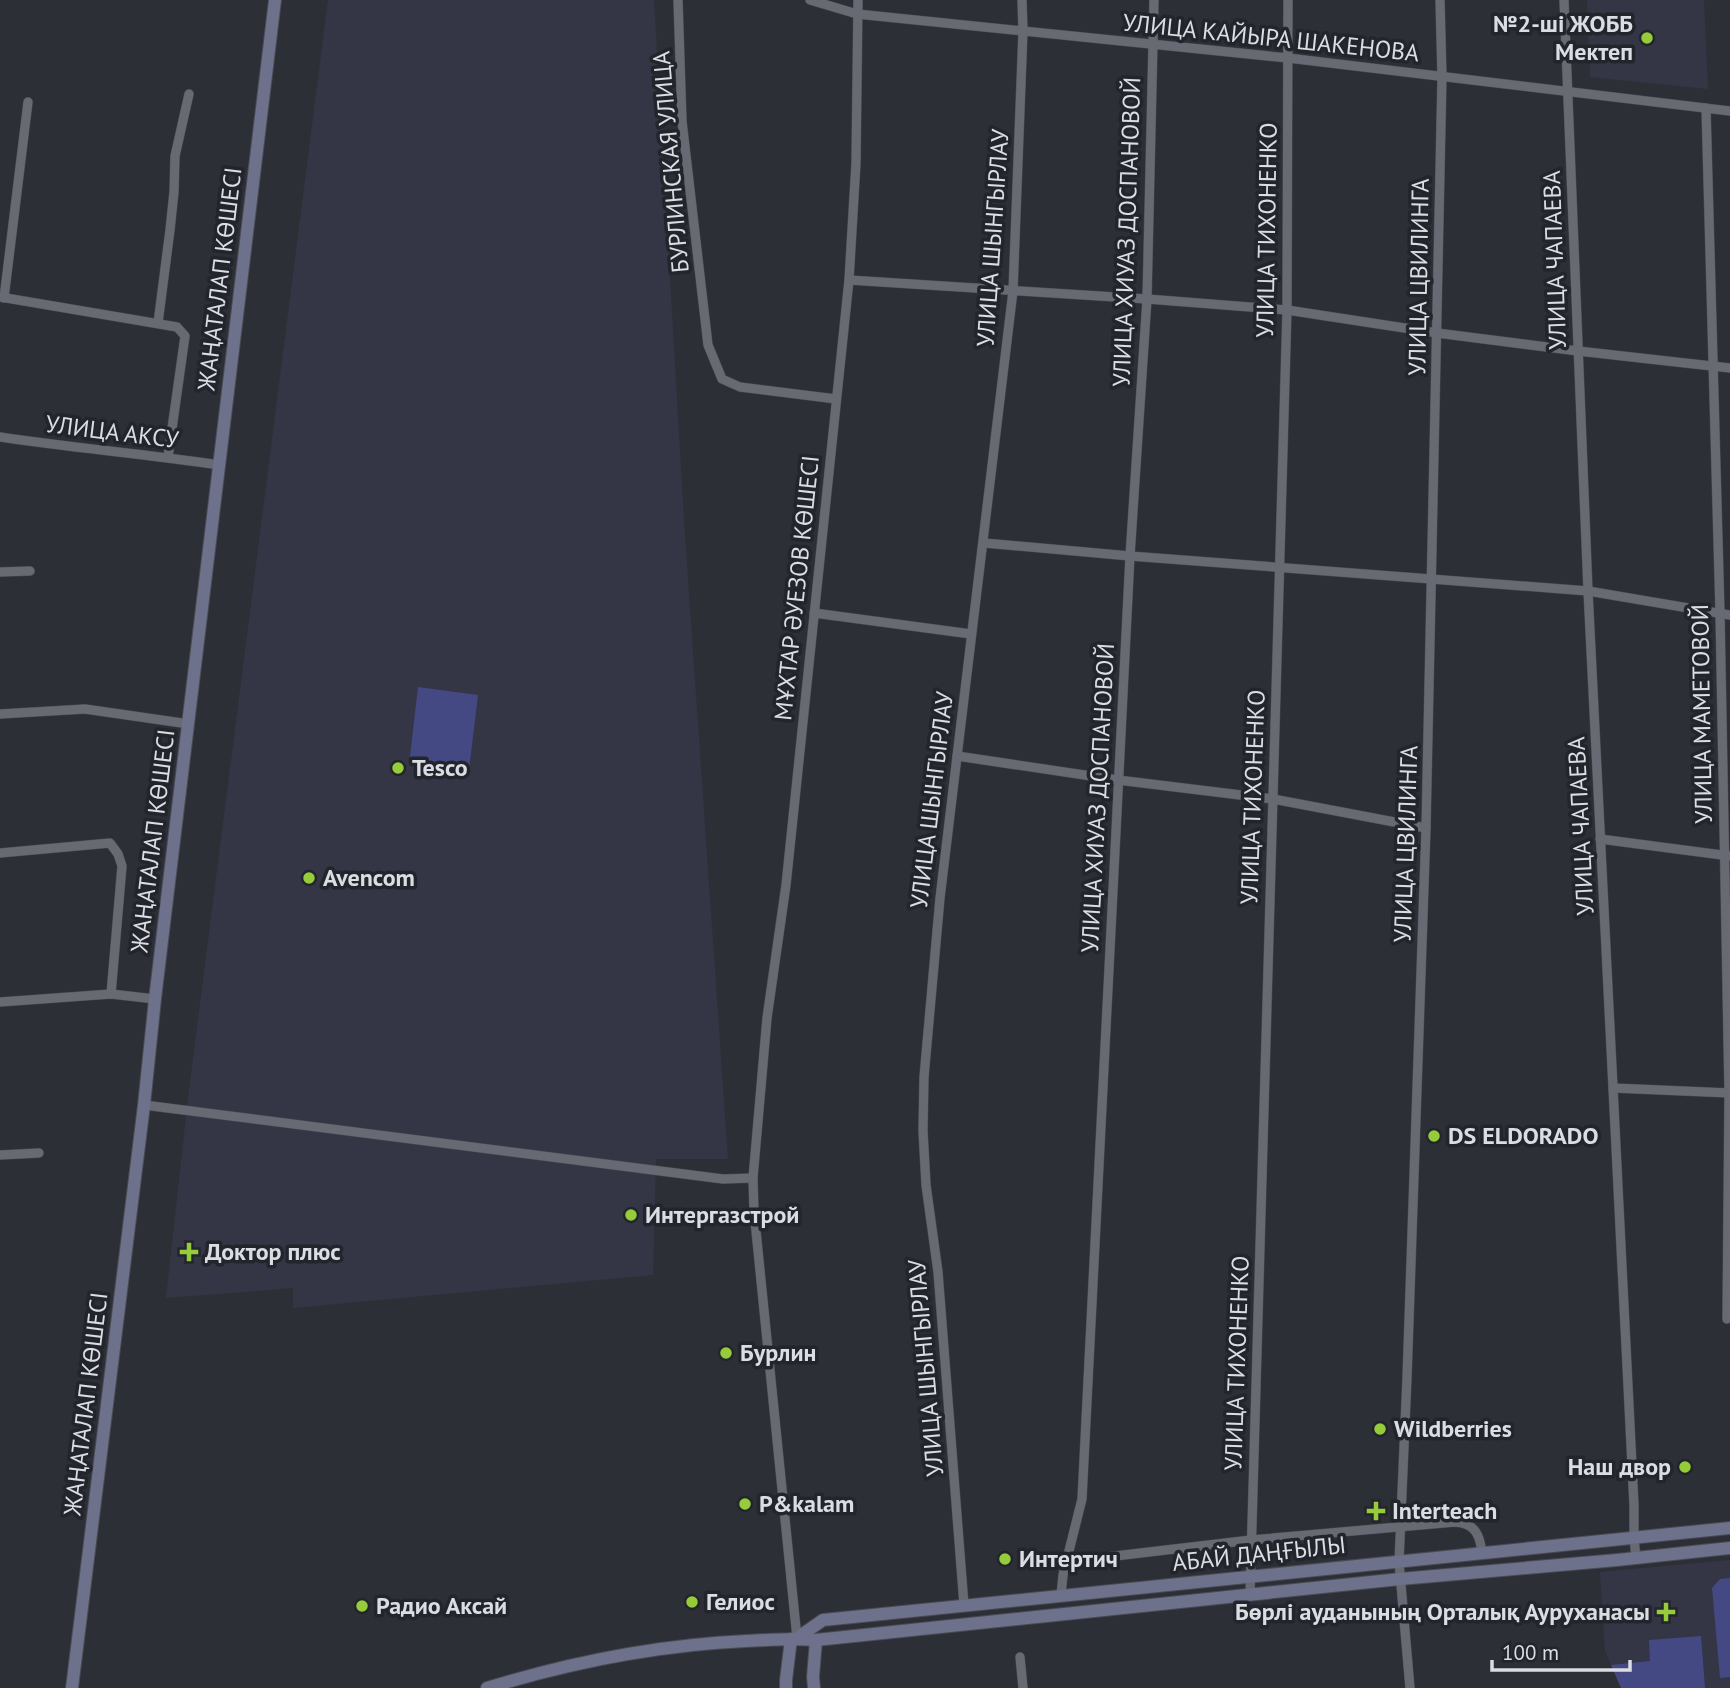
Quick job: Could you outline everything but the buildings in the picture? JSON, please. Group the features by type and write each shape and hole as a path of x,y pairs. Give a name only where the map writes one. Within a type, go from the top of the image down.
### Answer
{"main road":[{"name":"ЖАҢАТАЛАП КӨШЕСІ","path":"72,1688 275,0"},
{"name":"АБАЙ ДАҢҒЫЛЫ","path":"794,1639 823,1620 1730,1528"},
{"name":"АБАЙ ДАҢҒЫЛЫ","path":"487,1688 539,1672 614,1656 695,1644 816,1640 1250,1594 1730,1548"},
{"path":"786,1688 794,1639"},
{"path":"814,1688 816,1640"}],"street":[{"name":"БУРЛИНСКАЯ УЛИЦА","path":"678,0 682,121 708,345 722,379 740,387 836,399"},
{"name":"УЛИЦА КАЙЫРА ШАКЕНОВА","path":"810,0 857,14 1288,58 1730,111"},
{"name":"МҰХТАР ӘУЕЗОВ КӨШЕСІ","path":"794,1639 753,1178 767,1018 787,871 849,280 856,163 858,0"},
{"name":"УЛИЦА ШЫНГЫРЛАУ","path":"964,1605 938,1272 926,1185 924,1077 940,898 1013,291 1022,0"},
{"name":"УЛИЦА ХИУАЗ ДОСПАНОВОЙ","path":"1061,1595 1063,1575 1082,1499 1130,556 1147,299 1154,0"},
{"name":"УЛИЦА ТИХОНЕНКО","path":"1250,1594 1287,310 1288,0"},
{"name":"УЛИЦА ЦВИЛИНГА","path":"1410,1688 1399,1562 1426,828 1442,77 1440,0"},
{"name":"УЛИЦА ЧАПАЕВА","path":"1564,0 1588,591 1636,1558"},
{"path":"158,323 176,156 189,94"},
{"path":"28,102 2,297 177,327 186,336 168,457"},
{"name":"УЛИЦА МАМЕТОВОЙ","path":"1706,108 1713,366 1725,614 1730,1093 1727,1319"},
{"path":"849,280 1287,310 1437,333 1730,368"},
{"name":"УЛИЦА АКСУ","path":"0,437 219,465"},
{"path":"984,542 1130,556 1588,591 1725,614"},
{"path":"0,572 30,570"},
{"path":"814,613 971,634"},
{"path":"0,714 85,709 189,724"},
{"path":"957,756 1273,799 1426,828"},
{"path":"1600,839 1727,856"},
{"path":"0,853 110,843 122,866 111,994"},
{"path":"0,1002 111,994 155,999"},
{"path":"1613,1088 1730,1093"},
{"path":"144,1105 723,1179 753,1178"},
{"path":"0,1155 39,1153"},
{"path":"1098,1558 1465,1522 1480,1536 1482,1553"},
{"path":"1020,1657 1023,1688"}],"shaded area":[{"path":"328,0 654,0 684,521 728,1159 656,1159 653,1275 293,1308 293,1288 166,1298 188,1098"},
{"name":"№2-ші ЖОББ Мектеп","path":"1587,0 1704,0 1708,89 1590,77"},
{"path":"418,687 478,695 469,770 409,765"},
{"name":"Бөрлі ауданының Орталық Ауруханасы","path":"1730,1560 1730,1688 1621,1688 1605,1651 1600,1572"},
{"path":"1730,1578 1730,1677 1720,1678 1712,1588 1720,1579"},
{"path":"1701,1636 1705,1688 1621,1688 1611,1665 1650,1661 1649,1640"}],"place":[{"name":"№2-ші ЖОББ Мектеп","path":"1647,38"},
{"name":"Tesco","path":"398,768"},
{"name":"Avencom","path":"309,878"},
{"name":"DS ELDORADO","path":"1434,1136"},
{"name":"Интергазстрой","path":"631,1215"},
{"name":"Доктор плюс","path":"189,1252"},
{"name":"Бурлин","path":"726,1353"},
{"name":"Wildberries","path":"1380,1429"},
{"name":"Наш двор","path":"1685,1467"},
{"name":"P&kalam","path":"745,1504"},
{"name":"Interteach","path":"1376,1511"},
{"name":"Интертич","path":"1005,1559"},
{"name":"Гелиос","path":"692,1602"},
{"name":"Радио Аксай","path":"362,1606"},
{"name":"Бөрлі ауданының Орталық Ауруханасы","path":"1666,1612"}]}
